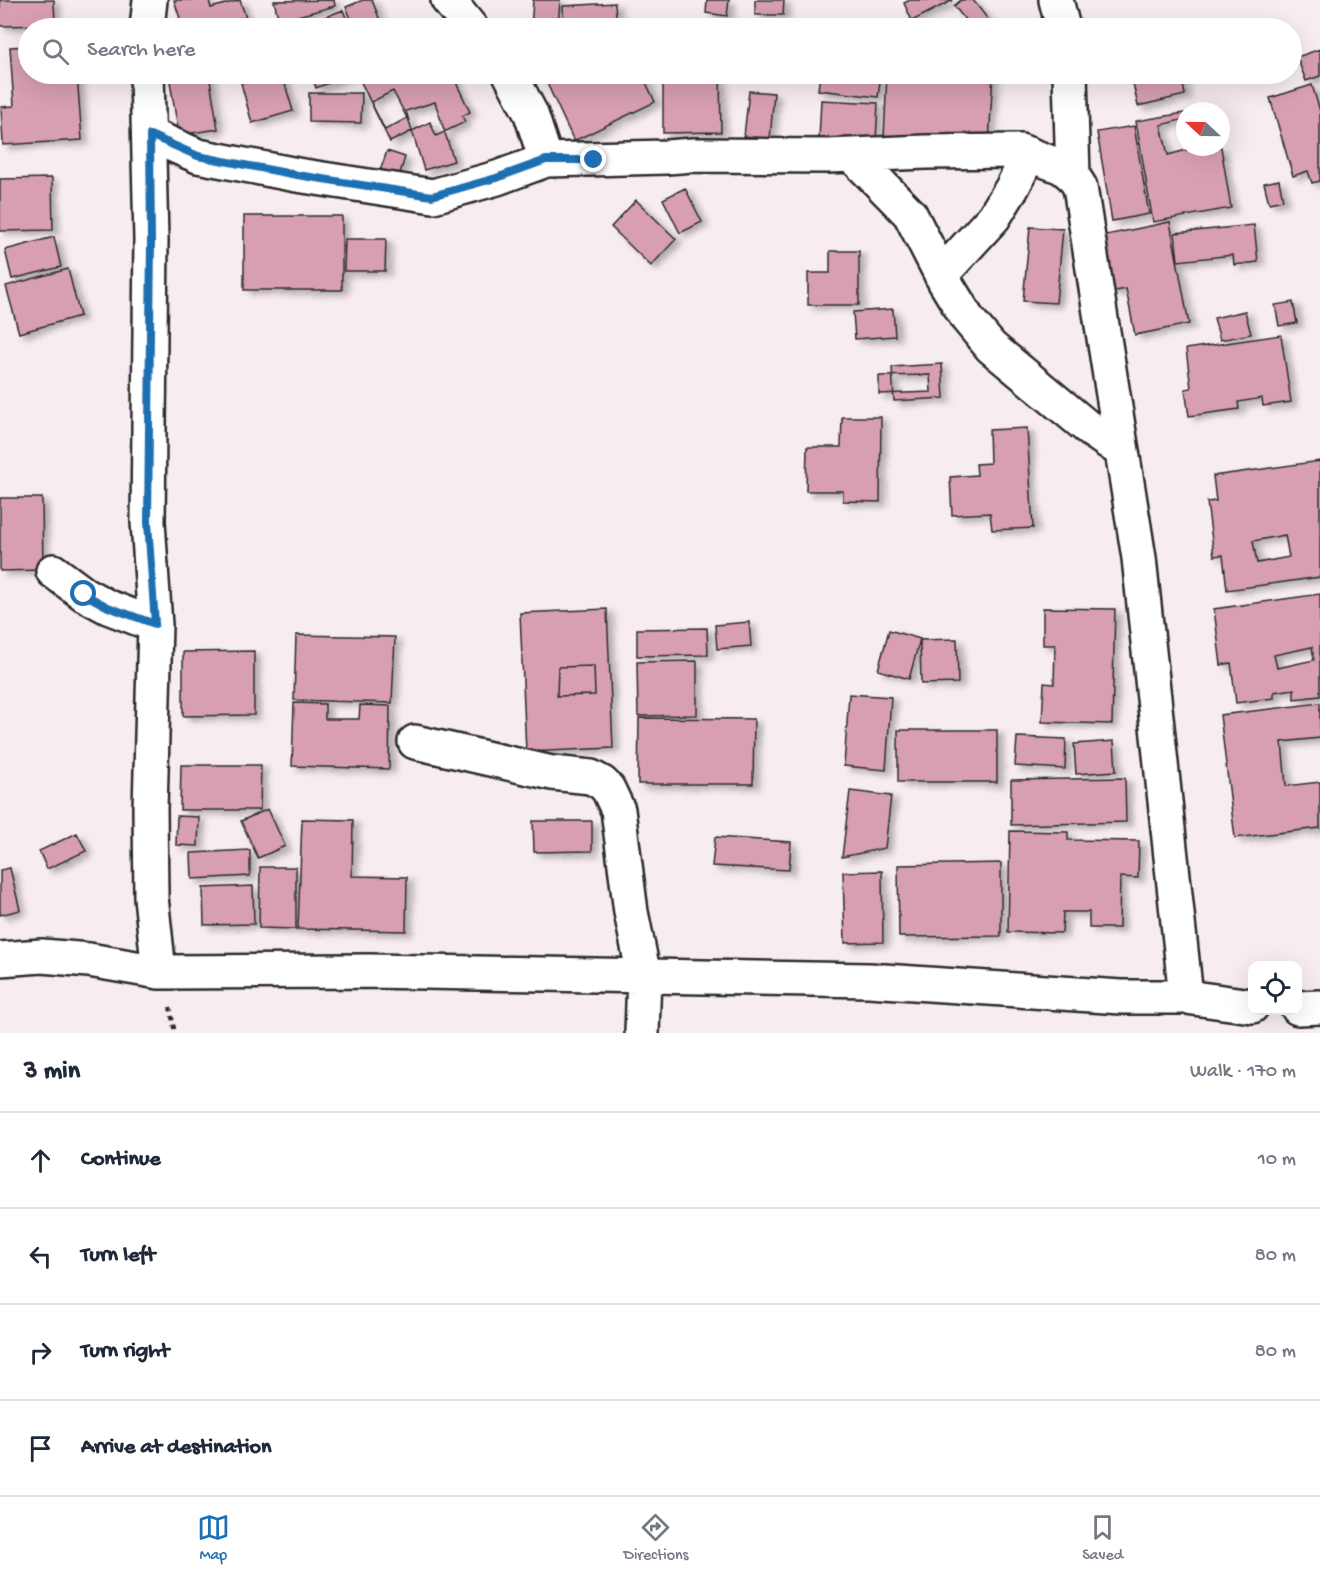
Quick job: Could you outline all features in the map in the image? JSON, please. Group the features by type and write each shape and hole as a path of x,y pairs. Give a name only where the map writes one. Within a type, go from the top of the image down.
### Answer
{"street":[{"path":"148,18 150,0"},
{"path":"448,0 463,18"},
{"path":"1056,0 1060,18"},
{"path":"147,84 151,240 148,522 155,624 150,809 151,897 159,972"},
{"path":"515,84 531,114 546,160"},
{"path":"1070,84 1073,176"},
{"path":"150,135 198,156 297,175 432,196 496,178 546,160 693,155 852,155 1020,151 1050,161 1073,176 1080,187 1139,558 1186,998"},
{"path":"941,275 994,217 1029,154"},
{"path":"852,155 910,214 941,275 967,318 991,347 1091,430 1122,451"},
{"path":"53,572 108,607 155,624"},
{"path":"415,742 542,771 591,777 602,783 618,810 631,912 644,976 642,1033"},
{"path":"0,959 54,957 89,960 159,972 370,971 869,980 1121,998 1186,998 1248,1006"},
{"path":"1302,1008 1320,1007"}],"building":[{"path":"0,0 54,0 55,18 18,18 18,26 0,26"},
{"path":"174,0 209,0 211,8 240,0 246,18 180,18"},
{"path":"334,0 335,6 290,18 278,18 274,1"},
{"path":"363,0 372,0 379,18 351,18 346,7"},
{"path":"533,0 560,0 559,18 532,18"},
{"path":"707,0 729,0 727,16 706,13"},
{"path":"755,0 784,0 783,15 755,15"},
{"path":"910,0 953,0 918,18 911,18 904,3"},
{"path":"961,0 973,0 987,18 964,18 954,6"},
{"path":"615,3 616,18 564,18 563,6"},
{"path":"343,10 346,18 323,18"},
{"path":"10,47 18,47 18,84 78,84 82,140 3,145 1,107 14,106"},
{"path":"1320,49 1320,76 1306,81 1302,70 1302,55"},
{"path":"170,84 211,84 218,129 179,135"},
{"path":"241,84 285,84 293,111 252,123"},
{"path":"315,84 326,84 316,88"},
{"path":"362,84 457,84 470,112 462,116 465,122 436,136 430,122 390,142"},
{"path":"547,84 647,84 655,102 574,141"},
{"path":"663,84 720,84 721,132 663,133"},
{"path":"819,84 880,84 878,97 818,90"},
{"path":"887,84 992,84 989,142 884,137"},
{"path":"1133,84 1183,84 1185,95 1138,106"},
{"path":"1312,85 1320,111 1320,181 1312,183 1308,171 1293,176 1270,98"},
{"path":"393,91 407,118 385,130 371,102"},
{"path":"749,91 774,93 770,139 744,136"},
{"path":"309,93 362,93 361,123 309,122"},
{"path":"821,100 878,103 876,141 819,139"},
{"path":"435,102 454,161 424,170 406,111"},
{"path":"1176,114 1176,121 1161,125 1168,155 1176,153 1176,156 1222,156 1231,208 1153,222 1136,121"},
{"path":"1134,126 1149,214 1112,221 1097,132"},
{"path":"387,151 405,157 399,177 380,171"},
{"path":"52,178 53,230 0,231 0,179"},
{"path":"1279,180 1283,200 1269,203 1264,183"},
{"path":"685,188 702,222 680,233 663,199"},
{"path":"636,200 676,239 651,266 611,227"},
{"path":"244,216 342,216 342,290 244,290"},
{"path":"1170,222 1189,324 1135,335 1126,289 1111,292 1101,236"},
{"path":"1254,225 1258,262 1234,265 1233,255 1178,261 1175,233"},
{"path":"1030,227 1063,229 1056,303 1023,301"},
{"path":"54,237 61,267 12,279 5,250"},
{"path":"345,239 386,239 385,271 344,271"},
{"path":"830,251 859,251 859,305 808,305 808,273 830,273"},
{"path":"68,269 80,316 19,333 6,286"},
{"path":"1293,302 1297,323 1279,326 1275,305"},
{"path":"893,309 895,336 855,339 853,312"},
{"path":"1245,311 1251,334 1220,340 1214,318"},
{"path":"1281,335 1291,402 1263,406 1262,398 1238,402 1239,409 1189,416 1185,389 1191,388 1186,349"},
{"path":"942,364 944,398 894,401 892,367"},
{"path":"930,375 931,392 879,394 879,376"},
{"path":"842,417 881,417 880,502 843,501 843,491 806,491 807,447 841,447"},
{"path":"1027,428 1033,528 992,530 990,513 952,515 950,477 977,475 976,464 990,463 989,430"},
{"path":"1320,461 1320,577 1227,590 1223,555 1214,556 1207,502 1216,501 1213,476","holes":["1285,535 1289,557 1257,563 1253,541"]},
{"path":"0,498 42,498 43,570 0,571"},
{"path":"1320,594 1320,696 1294,699 1294,689 1274,692 1274,698 1236,703 1231,663 1221,665 1214,609","holes":["1312,647 1314,660 1277,668 1274,655"]},
{"path":"1043,608 1115,609 1112,724 1042,722 1044,683 1054,684 1055,645 1043,645"},
{"path":"607,609 613,748 526,752 520,613","holes":["594,666 595,695 557,696 558,667"]},
{"path":"749,622 751,646 717,649 715,625"},
{"path":"707,628 708,655 637,656 637,629"},
{"path":"889,630 920,639 909,679 878,670"},
{"path":"296,635 395,637 392,703 294,700"},
{"path":"957,639 958,683 921,684 920,640"},
{"path":"254,651 254,715 183,716 183,652"},
{"path":"697,661 697,715 638,716 637,662"},
{"path":"594,666 595,695 557,696 558,667"},
{"path":"849,694 891,697 886,770 844,766"},
{"path":"294,703 325,704 325,719 359,719 360,705 390,706 389,769 292,766"},
{"path":"1320,703 1320,738 1282,742 1286,786 1320,782 1320,828 1235,838 1220,715"},
{"path":"639,718 754,719 753,784 638,784"},
{"path":"898,730 997,730 997,782 898,782"},
{"path":"1017,737 1066,739 1065,769 1015,766"},
{"path":"1114,741 1116,771 1076,774 1074,744"},
{"path":"181,765 261,765 260,810 180,810"},
{"path":"1125,778 1126,822 1011,825 1011,780"},
{"path":"850,791 891,796 885,848 842,857"},
{"path":"268,809 285,846 258,858 241,821"},
{"path":"177,816 199,817 198,846 176,845"},
{"path":"302,819 353,820 352,876 407,877 406,931 298,929"},
{"path":"533,821 592,821 592,851 534,852"},
{"path":"1010,831 1068,832 1068,840 1139,841 1138,878 1120,877 1119,928 1089,928 1089,912 1063,912 1062,933 1008,932"},
{"path":"77,833 86,851 47,869 39,851"},
{"path":"715,837 791,842 789,870 712,866"},
{"path":"250,850 250,876 192,879 191,853"},
{"path":"1001,863 1001,936 899,937 898,865"},
{"path":"260,867 296,867 296,929 259,928"},
{"path":"10,868 20,910 0,915 0,870"},
{"path":"882,871 883,942 845,943 843,872"},
{"path":"253,886 254,924 204,925 203,888"}],"route":[{"path":"84,594 108,607 155,624 148,522 150,135 198,156 297,175 432,196 466,188 546,160 594,160"}]}
